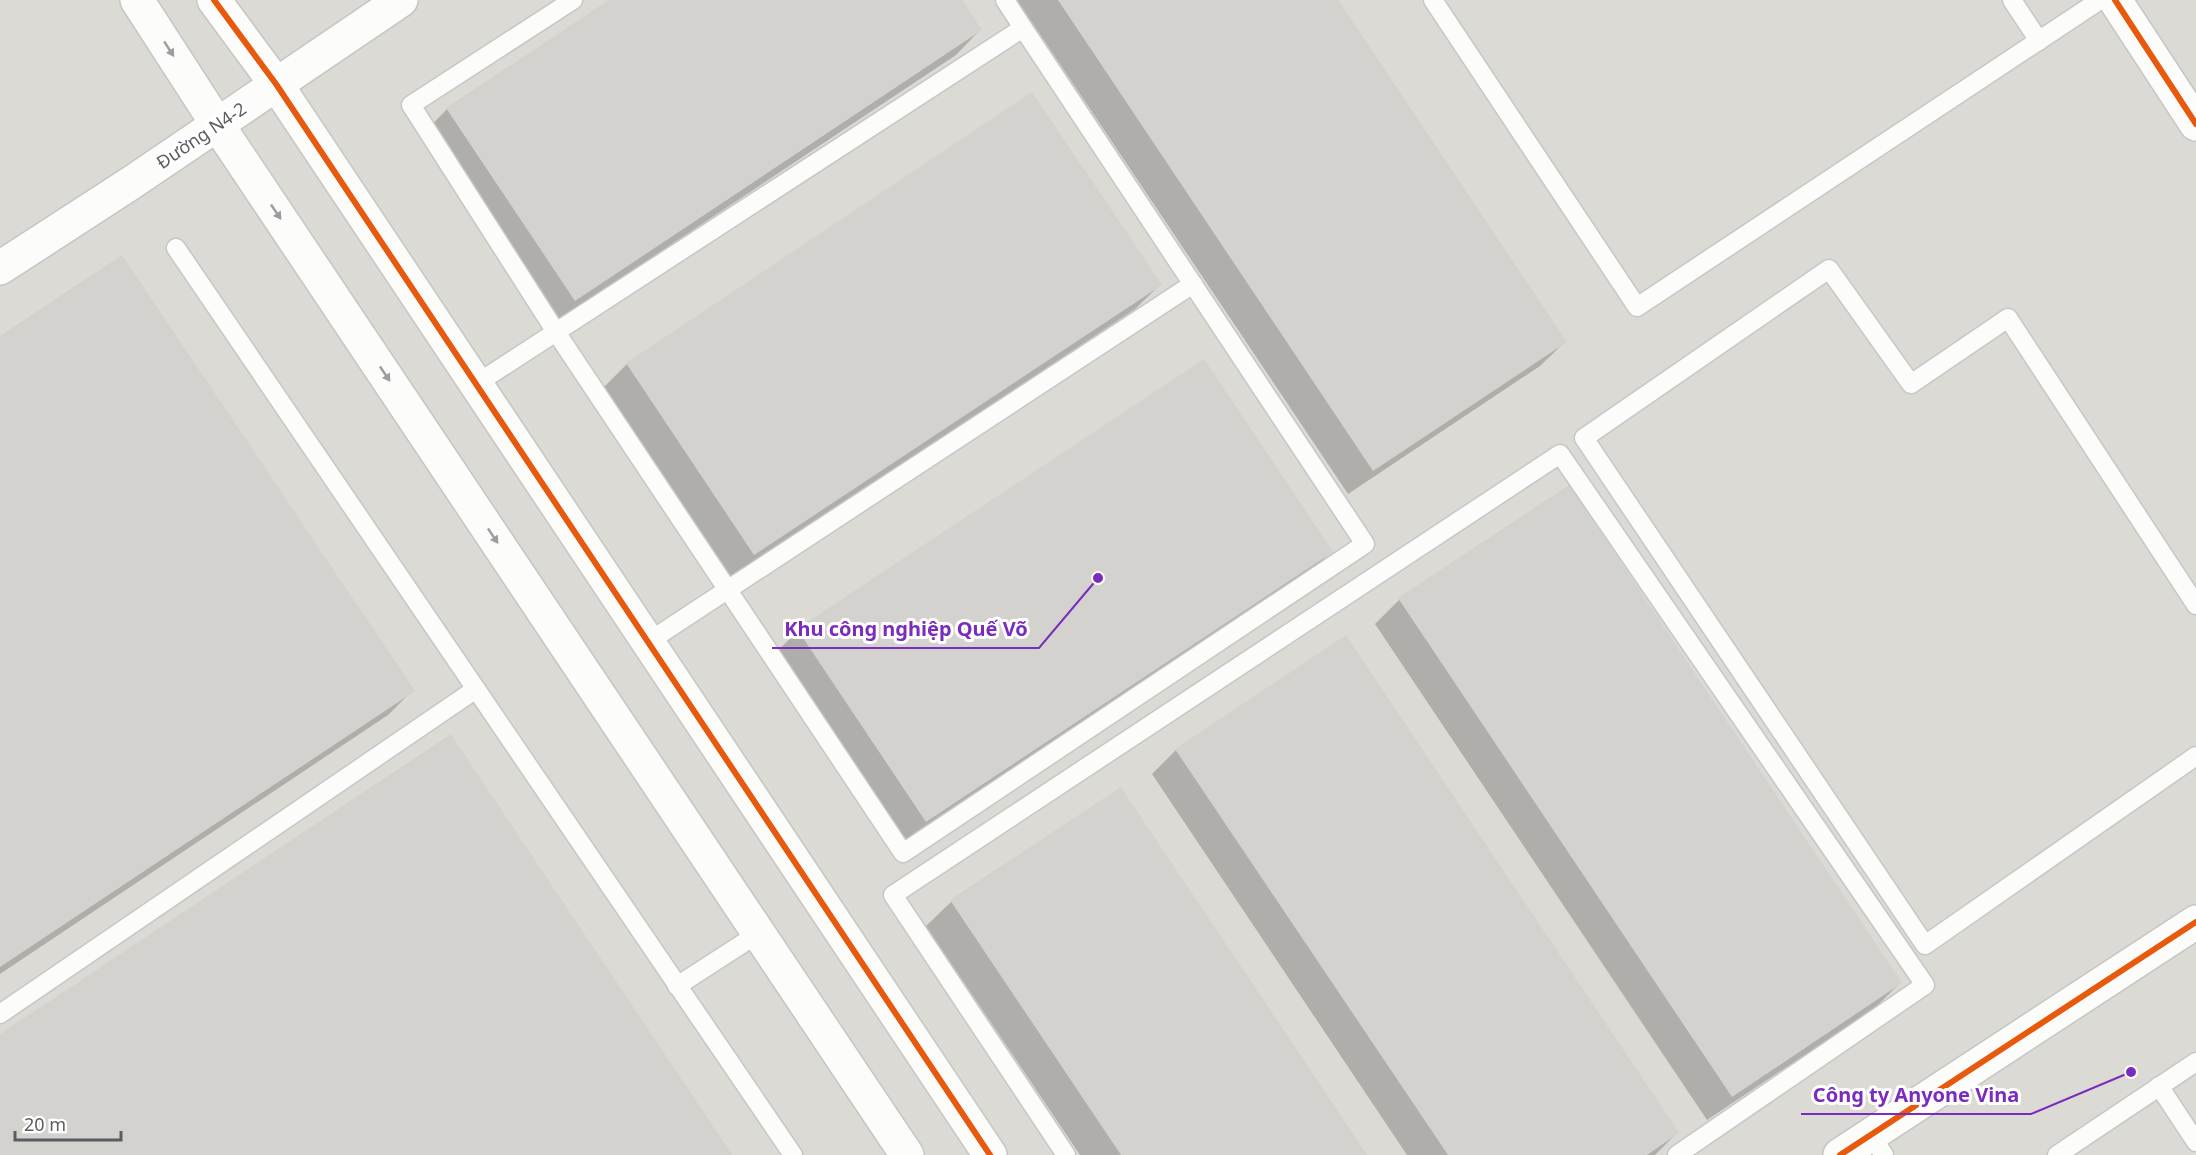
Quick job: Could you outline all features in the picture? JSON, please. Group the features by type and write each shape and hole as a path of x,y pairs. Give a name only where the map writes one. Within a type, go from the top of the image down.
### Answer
{"street":[{"path":"137,0 217,124 907,1155"},
{"path":"214,0 276,84 990,1155"},
{"name":"Đường N4-2","path":"0,268 401,0"},
{"path":"2115,0 2196,124"},
{"path":"1840,1155 1877,1145 2196,922"}],"lane":[{"path":"573,0 411,105 556,332 903,853 1365,544 1005,0"},
{"path":"1433,0 1637,307 2100,0"},
{"path":"2012,0 2039,41"},
{"path":"476,384 1023,28"},
{"path":"176,248 793,1155"},
{"path":"2196,605 2008,318 1911,384 1829,268 1584,438 1925,945 2196,756"},
{"path":"648,642 1193,284"},
{"path":"1066,1155 893,895 1560,454 1924,985 1677,1155"},
{"path":"0,1014 476,689"},
{"path":"677,986 759,933"},
{"path":"2057,1155 2196,1062"},
{"path":"2159,1086 2196,1142"}],"shaded area":[{"path":"0,0 2196,0 2196,1155 0,1155"}],"building":[{"path":"609,0 962,0 982,30 575,301 446,108"},
{"path":"1058,0 1338,0 1567,342 1373,471"},
{"path":"1032,92 1162,285 754,555 626,363"},
{"path":"122,255 415,691 0,967 0,336"},
{"path":"1204,359 1333,552 926,822 797,629"},
{"path":"1569,485 1902,983 1732,1097 1398,598"},
{"path":"1346,635 1679,1133 1647,1155 1448,1155 1175,749"},
{"path":"451,734 732,1155 0,1155 0,1034"},
{"path":"1121,787 1367,1155 1121,1155 950,900"}],"cycle path":[{"path":"214,0 276,84 990,1155"},
{"path":"2115,0 2196,124"},
{"path":"1840,1155 2196,922"}],"place":[{"name":"Khu công nghiệp Quế Võ","path":"1098,578"},
{"name":"Công ty Anyone Vina","path":"2131,1072"}]}
